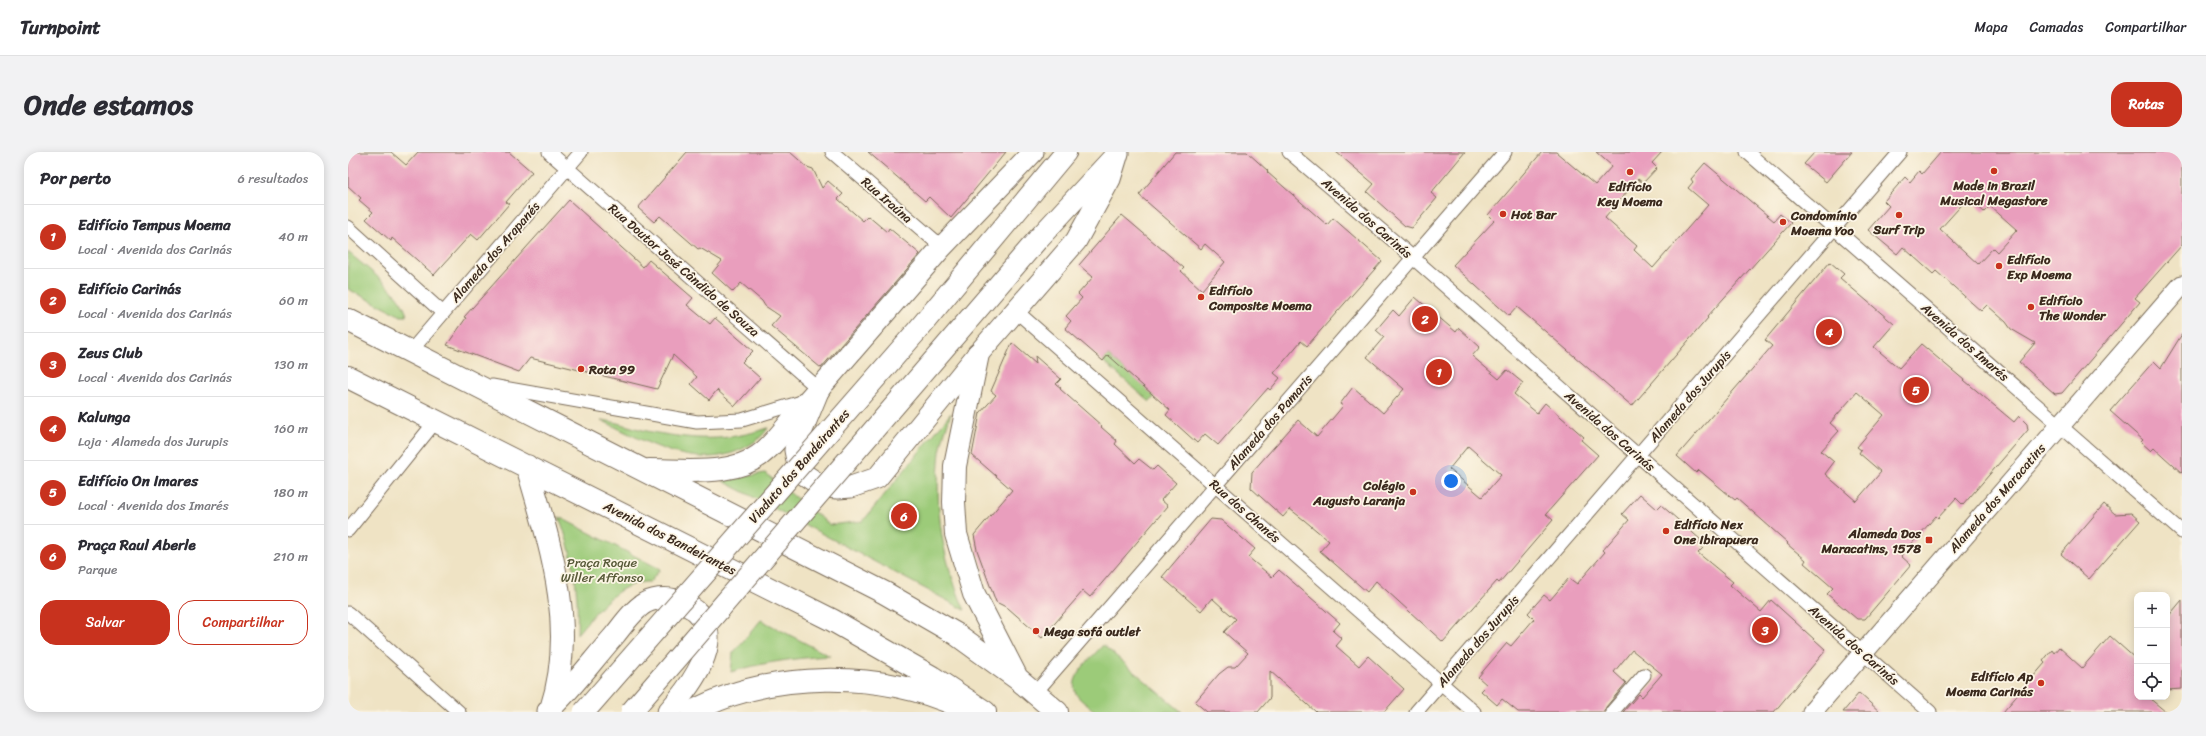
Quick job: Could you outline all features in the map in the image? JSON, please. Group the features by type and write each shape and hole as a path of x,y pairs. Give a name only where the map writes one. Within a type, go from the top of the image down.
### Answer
{"highway":[{"path":"348,320 885,593 956,634 1018,679 1057,712"},
{"path":"978,354 955,466 954,502 956,534 974,594 1018,679"},
{"name":"Avenida dos Bandeirantes","path":"348,377 832,620 932,676 986,712"},
{"path":"643,470 712,469 733,466 754,458 766,450 814,394"},
{"path":"527,466 550,545 562,615 563,649 560,674 549,710"},
{"path":"692,712 760,686 796,682 833,681 887,683 941,698 971,712"}],"main road":[{"path":"1033,152 942,247 814,394 795,450 798,466 805,475 823,487 851,487 877,478 978,354 1076,241 1110,179 1118,152"},
{"name":"Viaduto dos Bandeirantes","path":"584,712 911,337 1066,152"},
{"path":"630,712 1038,238 1118,152"},
{"name":"Alameda dos Maracatins","path":"1812,712 2182,285"},
{"path":"549,710 625,622 644,604 652,600 666,599 681,602 696,611 704,622 708,635 707,647 699,669 686,690 668,712"}],"street":[{"name":"Rua Doutor José Cândido de Souza","path":"549,152 814,394"},
{"name":"Alameda dos Arapanés","path":"410,352 581,152"},
{"name":"Rua Iraúna","path":"832,152 942,247"},
{"name":"Avenida dos Carinás","path":"1290,152 1414,258 1930,712"},
{"name":"Alameda dos Pamaris","path":"1035,693 1505,152"},
{"name":"Avenida dos Imarés","path":"1747,152 2182,532"},
{"name":"Alameda dos Jurupis","path":"1416,712 1900,152"},
{"path":"348,227 443,313"},
{"name":"Rua dos Chanés","path":"1016,312 1474,712"},
{"path":"470,382 697,422 742,420 814,394"},
{"path":"348,530 435,422"},
{"path":"348,613 459,712"},
{"path":"1612,712 1644,674"}],"green space":[{"path":"348,252 391,289 404,307 407,316 401,316 348,289"},
{"path":"1108,355 1155,396 1150,402 1103,361"},
{"path":"951,413 940,452 938,473 939,513 945,553 957,591 965,610 723,481 765,473 830,525 863,521"},
{"path":"601,420 652,432 697,438 724,438 752,433 768,428 763,435 742,449 724,455 705,457 670,451 635,437"},
{"name":"Praça Roque Willer Affonso","path":"559,517 660,569 650,582 628,586 609,599 577,634 576,589 572,560"},
{"path":"761,620 830,656 780,661 731,672 733,653"},
{"path":"1103,645 1182,712 1096,712 1083,702 1075,691 1074,684 1086,663"}],"building":[{"path":"348,152 391,152 406,165 418,152 509,152 532,172 506,202 509,204 478,240 471,234 434,275 392,238 391,241 366,219 373,212 359,200 361,198 348,186"},
{"path":"687,152 790,152 807,167 813,169 822,188 828,181 843,194 838,199 863,221 868,216 887,232 889,228 920,254 821,368 771,326 780,316 765,306 762,301 741,283 733,292 712,273 722,261 700,248 698,249 660,216 654,222 638,208"},
{"path":"868,152 1006,152 951,218 929,197 925,201"},
{"path":"1175,152 1247,152 1268,171 1267,172 1327,225 1333,218 1382,261 1307,346 1301,341 1274,373 1280,378 1270,390 1268,388 1218,445 1205,434 1197,443 1166,415 1170,410 1108,355 1103,361 1065,328 1071,321 1066,316 1082,298 1078,294 1093,277 1079,265 1122,215 1184,268 1181,271 1202,290 1225,262 1205,244 1201,249 1139,195"},
{"path":"1336,152 1465,152 1431,193 1437,198 1412,228 1405,226 1367,192 1374,184"},
{"path":"1542,152 1556,152 1595,185 1612,166 1596,152 1662,152 1652,163 1657,168 1643,183 1638,179 1605,218 1637,246 1634,250 1653,268 1708,205 1688,188 1693,182 1691,179 1705,163 1774,221 1780,214 1791,223 1707,317 1708,318 1632,406 1517,307 1509,316 1453,265 1494,221 1488,215"},
{"path":"1815,152 1852,152 1826,182 1804,164"},
{"path":"1941,152 2172,152 2182,161 2182,245 2135,298 2140,302 2062,393 2055,394 2019,362 2035,343 2011,329 2006,322 1987,305 1981,311 1936,271 1933,274 1903,247 1897,254 1868,230 1889,206 1884,201 1905,177 1910,182 1919,171 1922,174","holes":["1968,198 1984,212 1990,206 2017,230 1997,252 1993,248 1978,264 1940,229"]},
{"path":"569,200 643,267 649,260 693,298 687,305 710,324 715,318 753,351 742,362 760,378 735,406 717,390 709,400 691,384 697,377 673,355 657,389 530,358 519,372 447,345 466,318 464,317"},
{"path":"1830,262 1844,274 1840,278 1894,324 1874,347 1899,368 1921,344 2014,422 2019,416 2027,424 2028,430 1963,505 1956,498 1938,518 1936,516 1901,556 1911,565 1865,619 1857,619 1827,594 1833,588 1804,563 1806,560 1787,544 1788,543 1737,498 1735,500 1699,470 1696,473 1677,456 1772,346 1765,340","holes":["1857,392 1884,415 1857,447 1861,450 1859,453 1881,472 1856,501 1825,474 1834,462 1821,451 1839,431 1830,423"]},
{"name":"Colégio Augusto Laranja","path":"1415,297 1456,332 1459,328 1480,347 1472,356 1499,379 1507,370 1523,383 1514,394 1537,413 1545,403 1584,437 1581,440 1598,455 1546,514 1553,520 1499,583 1497,581 1443,642 1376,581 1367,592 1320,551 1329,541 1290,509 1283,517 1251,488 1252,472 1298,420 1317,437 1343,406 1340,404 1353,387 1383,413 1404,389 1367,357 1384,337 1376,330 1393,310 1399,316","holes":["1468,446 1501,475 1482,497 1449,469"]},
{"path":"2182,334 2182,473 2154,448 2151,451 2141,442 2143,440 2110,411 2154,361 2161,368"},
{"path":"1012,343 1036,364 1035,356 1061,379 1056,384 1061,388 1060,389 1102,426 1101,427 1117,441 1115,444 1135,463 1139,459 1153,470 1157,466 1176,483 1161,500 1168,506 1090,597 1083,591 1042,638 1008,608 996,602 977,550 974,535 1012,490 972,455 980,413 996,395 991,391"},
{"path":"1640,494 1657,509 1661,505 1701,540 1698,544 1703,548 1698,553 1733,582 1730,585 1761,612 1771,600 1826,650 1774,712 1623,712 1639,694 1642,697 1662,674 1632,650 1614,672 1626,683 1606,707 1604,712 1518,712 1502,699 1497,705 1481,691 1487,685 1478,677 1507,643 1511,646 1534,619 1528,613 1544,595 1550,600 1569,578 1577,584 1605,552 1603,550 1629,520 1622,514"},
{"path":"2104,504 2115,514 2131,513 2140,521 2089,579 2061,554"},
{"path":"1211,519 1221,520 1255,549 1248,557 1272,577 1279,570 1340,623 1333,631 1342,639 1336,646 1359,666 1368,656 1404,689 1384,712 1316,712 1270,671 1270,698 1258,712 1207,712 1195,702 1219,674 1228,667 1235,667 1248,653 1224,632 1236,619 1212,598 1201,611 1162,577"},
{"path":"2182,600 2182,689 2170,690 2170,614"},
{"path":"2110,636 2134,657 2134,700 2152,700 2166,712 2003,712 2045,663 2043,661 2052,650 2054,653 2059,647 2082,668"},
{"path":"1859,693 1880,712 1843,712"}],"place":[{"name":"Made in Brazil Musical Megastore","path":"1994,171"},
{"name":"Edifício Key Moema","path":"1630,172"},
{"name":"Hot Bar","path":"1503,214"},
{"name":"Surf Trip","path":"1899,215"},
{"name":"Condomínio Moema Yoo","path":"1783,222"},
{"name":"Edifício Exp Moema","path":"1999,266"},
{"name":"Edifício Composite Moema","path":"1201,297"},
{"name":"Edifício The Wonder","path":"2031,307"},
{"name":"Edifício Carinás","path":"1425,319"},
{"name":"Kalunga","path":"1829,332"},
{"name":"Rota 99","path":"581,369"},
{"name":"Edifício Tempus Moema","path":"1439,372"},
{"name":"Edifício On Imares","path":"1916,390"},
{"name":"Colégio Augusto Laranja","path":"1413,492"},
{"name":"Praça Raul Aberle","path":"904,516"},
{"name":"Edifício Nex One Ibirapuera","path":"1666,531"},
{"name":"Alameda Dos Maracatins, 1578","path":"1929,540"},
{"name":"Zeus Club","path":"1765,630"},
{"name":"Mega sofá outlet","path":"1036,631"},
{"name":"Edifício Ap Moema Carinás","path":"2041,683"}]}
